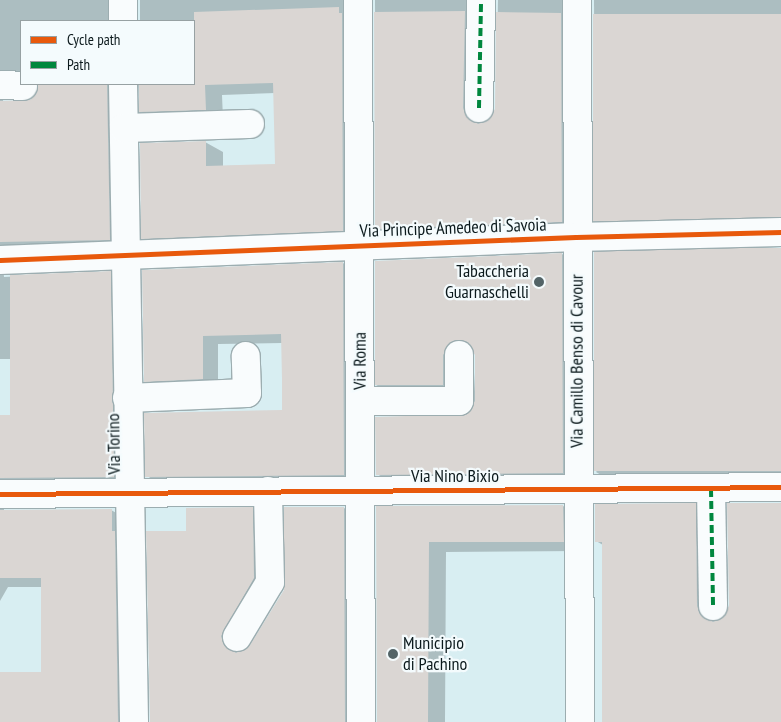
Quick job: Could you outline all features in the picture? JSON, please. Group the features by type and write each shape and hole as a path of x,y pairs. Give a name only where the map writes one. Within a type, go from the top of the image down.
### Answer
{"street":[{"path":"123,0 123,20"},
{"name":"Via Roma","path":"358,0 361,722"},
{"path":"479,108 481,0"},
{"name":"Via Camillo Benso di Cavour","path":"577,0 577,489 580,722"},
{"name":"Via Torino","path":"123,85 134,722"},
{"path":"124,128 250,124"},
{"name":"Via Principe Amedeo di Savoia","path":"0,260 576,237 781,232"},
{"path":"127,398 248,393 246,356"},
{"path":"360,401 459,401 460,356"},
{"name":"Via Nino Bixio","path":"0,494 712,489 781,486"},
{"path":"712,489 713,606"},
{"path":"237,637 270,582 268,491"}],"building":[{"path":"339,7 339,13 342,13 343,231 141,239 140,143 206,141 206,166 275,164 273,83 205,85 206,110 139,112 139,85 195,85 194,12"},
{"path":"465,11 463,108 466,116 478,124 487,121 495,109 496,12 561,13 562,222 375,229 374,12"},
{"path":"593,14 781,14 781,221 593,221"},
{"path":"38,85 107,85 110,240 0,242 0,101 30,100 36,94"},
{"path":"594,248 781,248 781,471 594,471"},
{"path":"562,253 563,473 376,475 375,417 467,414 475,401 475,355 466,341 451,342 443,355 443,385 375,385 375,261"},
{"path":"343,262 344,475 145,477 144,413 282,410 282,379 281,334 203,336 203,379 144,382 142,270"},
{"path":"111,271 114,477 0,478 0,415 10,415 10,275"},
{"path":"696,503 697,606 700,614 713,622 721,619 729,606 727,503 781,503 781,722 602,722 602,542 595,542 595,504"},
{"path":"563,505 564,542 429,542 428,722 377,722 376,506"},
{"path":"253,507 254,578 221,636 224,645 236,653 250,645 284,590 284,507 344,507 345,722 150,722 146,531 186,531 186,508"},
{"path":"112,509 112,531 115,531 118,722 0,722 0,672 41,672 41,578 0,578 0,510"}],"marked path":[{"path":"479,108 481,0"},
{"path":"711,489 713,606"}],"cycle path":[{"path":"0,260 576,237 781,232"},
{"path":"0,494 781,487"}],"place":[{"name":"Tabaccheria Guarnaschelli","path":"539,282"},
{"name":"Municipio di Pachino","path":"393,654"}]}
